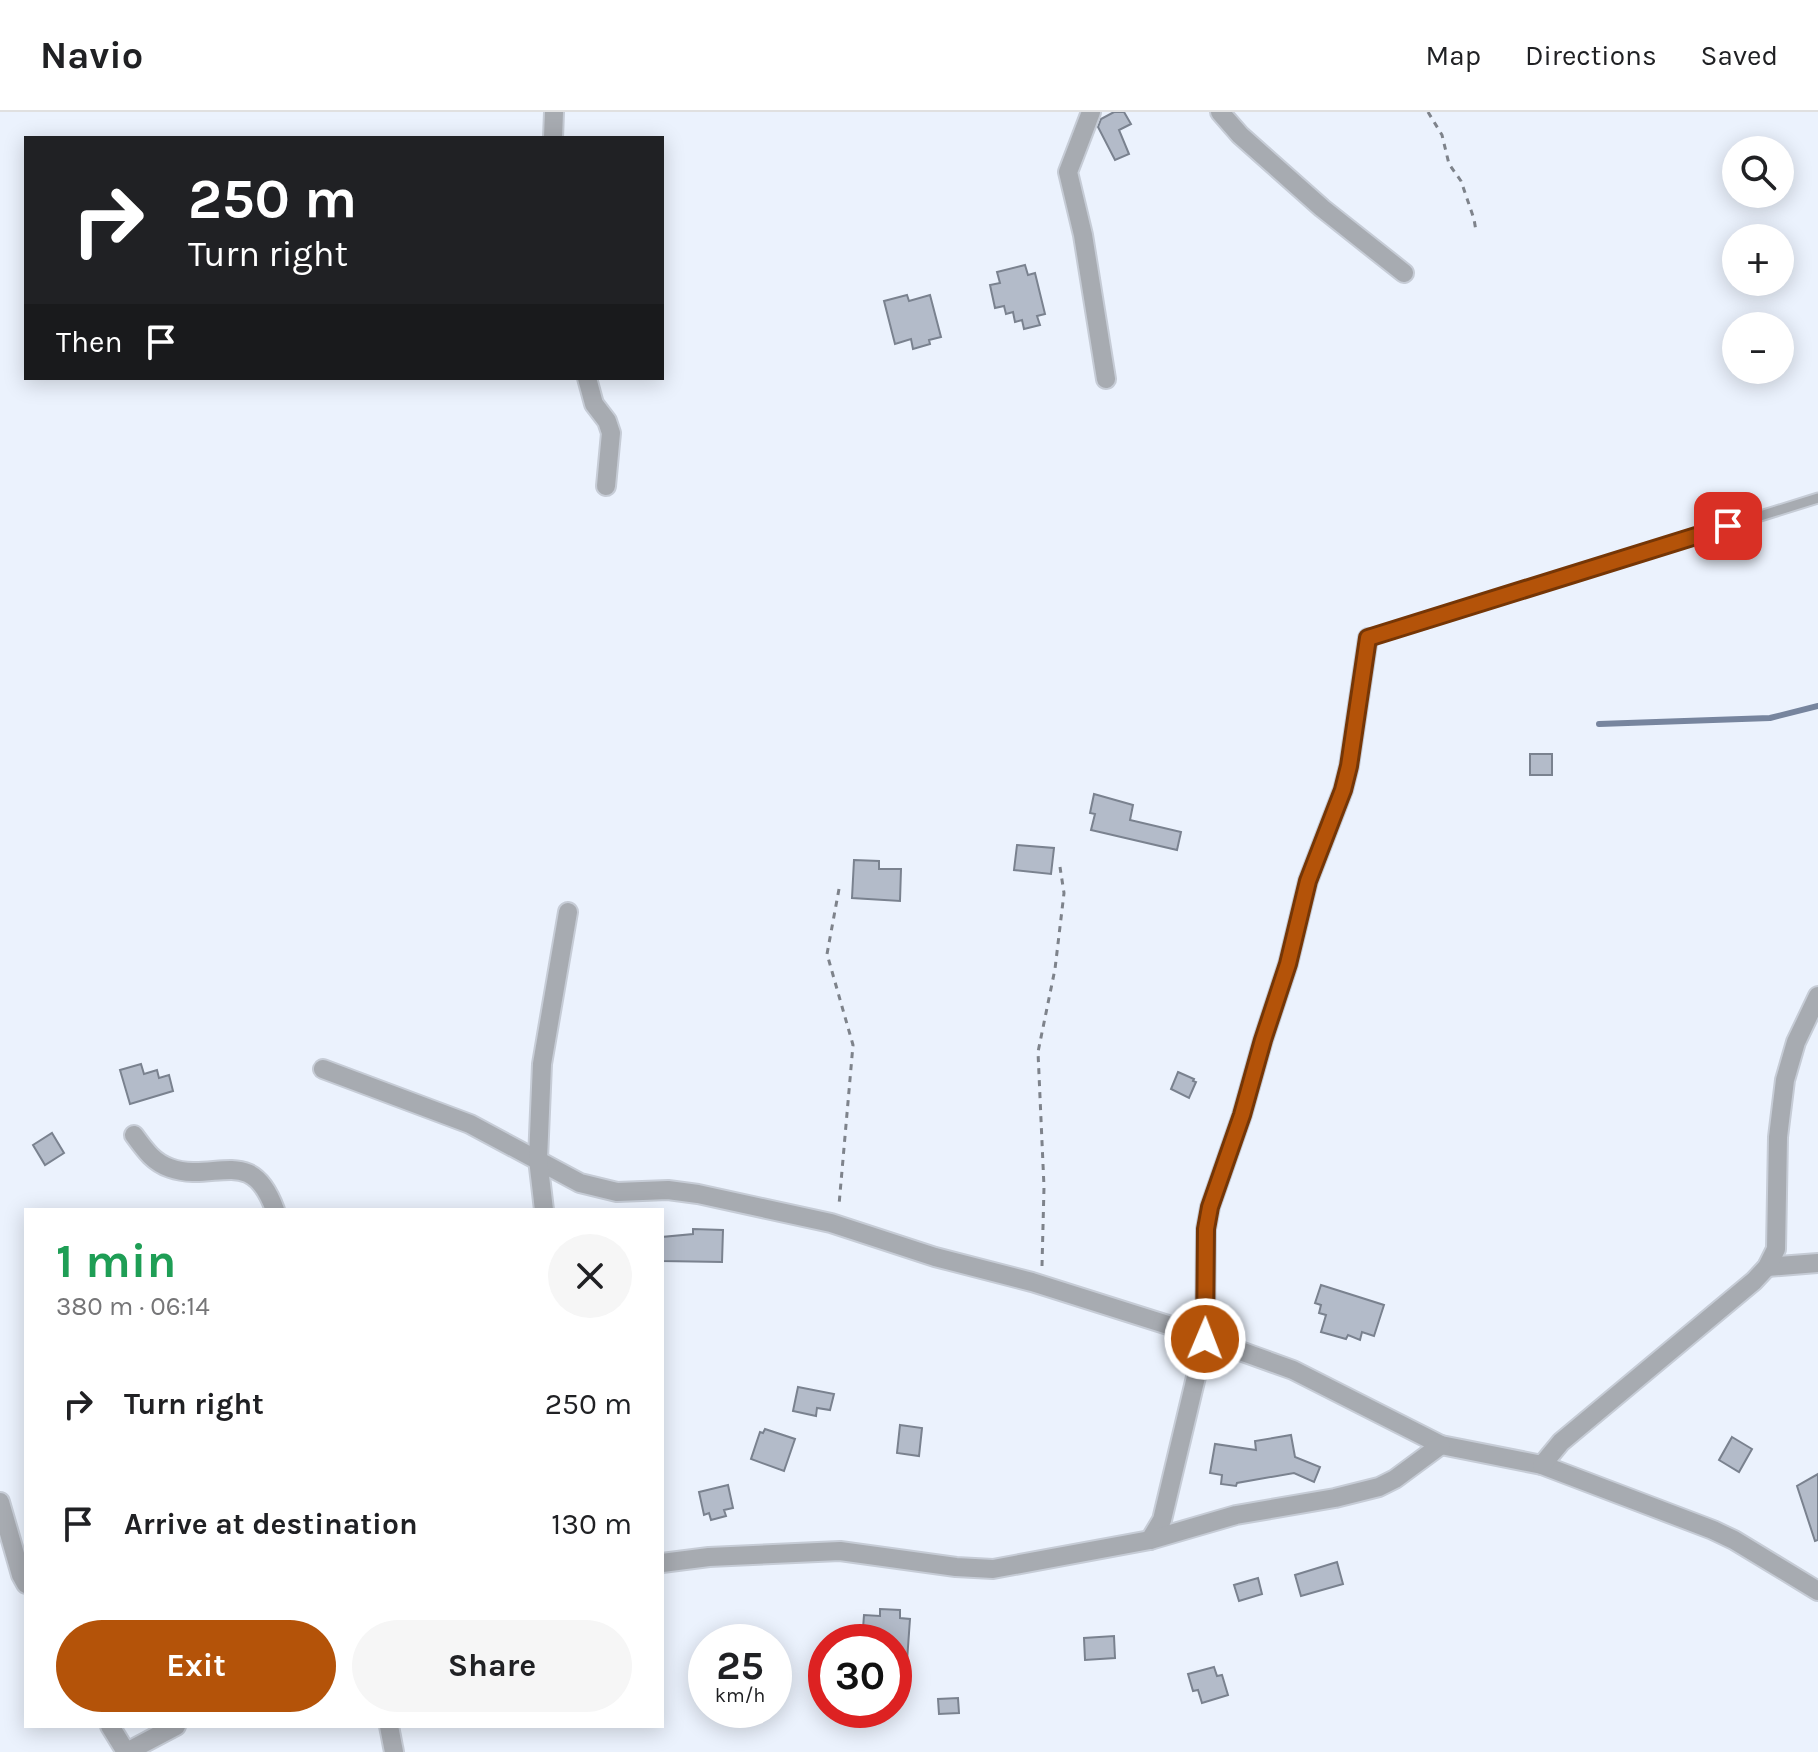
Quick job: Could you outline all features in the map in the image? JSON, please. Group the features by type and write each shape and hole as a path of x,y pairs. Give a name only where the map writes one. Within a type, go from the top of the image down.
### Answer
{"street":[{"path":"553,136 554,112"},
{"path":"1091,112 1068,172 1085,248 1106,379"},
{"path":"1220,112 1240,135 1322,208 1404,273"},
{"path":"588,380 594,404 607,421 611,433 606,486"},
{"path":"1150,1540 1165,1511 1205,1339 1206,1229 1210,1207 1288,964 1308,881 1343,790 1368,638"},
{"path":"544,1208 538,1159 542,1064 568,912"},
{"path":"1542,1465 1561,1442 1767,1267 1776,1249 1778,1232 1778,1137 1785,1080 1796,1042 1818,996"},
{"path":"323,1069 470,1124 580,1183 599,1190 668,1190 831,1223 935,1257 1032,1282 1168,1325 1293,1370 1441,1445 1542,1465 1723,1535 1818,1591"},
{"path":"134,1135 151,1158 172,1169 225,1168 252,1174 268,1190 274,1208"},
{"path":"1767,1267 1818,1263"},
{"path":"664,1563 709,1557 840,1551 993,1569 1150,1540 1236,1515 1379,1487 1441,1445"},
{"path":"0,1502 24,1580"},
{"path":"111,1728 126,1752 172,1728"},
{"path":"389,1728 394,1752"}],"lane":[{"path":"1368,638 1818,498"}],"path":[{"path":"1428,112 1444,140 1449,164 1461,181 1476,231"},
{"path":"1032,1282 1041,1269 1044,1254 1038,1052 1055,969 1064,893 1060,867"},
{"path":"831,1223 838,1213 843,1192 853,1045 827,954 839,889"}],"building":[{"path":"1114,112 1124,112 1131,124 1119,130 1129,154 1115,160 1098,127 1101,119"},
{"path":"1025,265 1028,275 1035,273 1045,314 1037,316 1040,325 1024,329 1022,320 1015,322 1013,312 1006,314 1004,306 995,308 990,285 1000,283 997,272"},
{"path":"907,295 909,301 930,295 941,337 913,349 911,339 895,344 884,301"},
{"path":"1530,754 1552,754 1552,775 1530,775"},
{"path":"1094,794 1133,805 1130,820 1181,832 1177,850 1091,830 1095,814 1090,813"},
{"path":"1017,845 1054,848 1051,874 1014,870"},
{"path":"854,860 879,861 879,869 901,869 900,901 852,898"},
{"path":"141,1064 144,1074 157,1070 159,1078 169,1075 173,1091 130,1104 120,1070"},
{"path":"1178,1072 1196,1082 1189,1098 1171,1089"},
{"path":"52,1133 64,1153 45,1165 33,1145"},
{"path":"693,1229 723,1230 722,1262 664,1261 664,1237 693,1234"},
{"path":"1321,1285 1384,1305 1374,1336 1362,1332 1360,1340 1348,1335 1346,1339 1321,1332 1326,1315 1319,1313 1321,1305 1315,1303"},
{"path":"798,1387 834,1394 830,1410 817,1408 816,1416 793,1411"},
{"path":"900,1425 922,1428 919,1456 897,1453"},
{"path":"765,1429 795,1439 784,1471 751,1459 760,1432 763,1433"},
{"path":"1291,1435 1295,1457 1320,1467 1314,1482 1294,1473 1237,1483 1236,1486 1221,1484 1222,1475 1210,1473 1215,1444 1256,1450 1255,1441"},
{"path":"1732,1437 1752,1449 1739,1472 1719,1460"},
{"path":"1818,1474 1818,1540 1815,1541 1797,1486"},
{"path":"728,1485 733,1508 724,1510 726,1516 711,1520 709,1513 704,1515 699,1492"},
{"path":"1337,1562 1343,1584 1301,1596 1295,1575"},
{"path":"1258,1578 1262,1594 1239,1601 1234,1585"},
{"path":"880,1609 900,1610 900,1618 910,1619 910,1624 863,1624 864,1615 880,1616"},
{"path":"1114,1636 1115,1658 1085,1660 1084,1638"},
{"path":"1214,1667 1217,1676 1222,1675 1228,1695 1202,1703 1198,1690 1193,1691 1188,1674"},
{"path":"958,1698 959,1713 939,1714 938,1699"}],"waterway":[{"path":"1599,724 1770,718 1818,706"}],"route":[{"path":"1205,1339 1206,1229 1210,1207 1288,964 1308,881 1343,790 1368,638 1728,526"}]}
